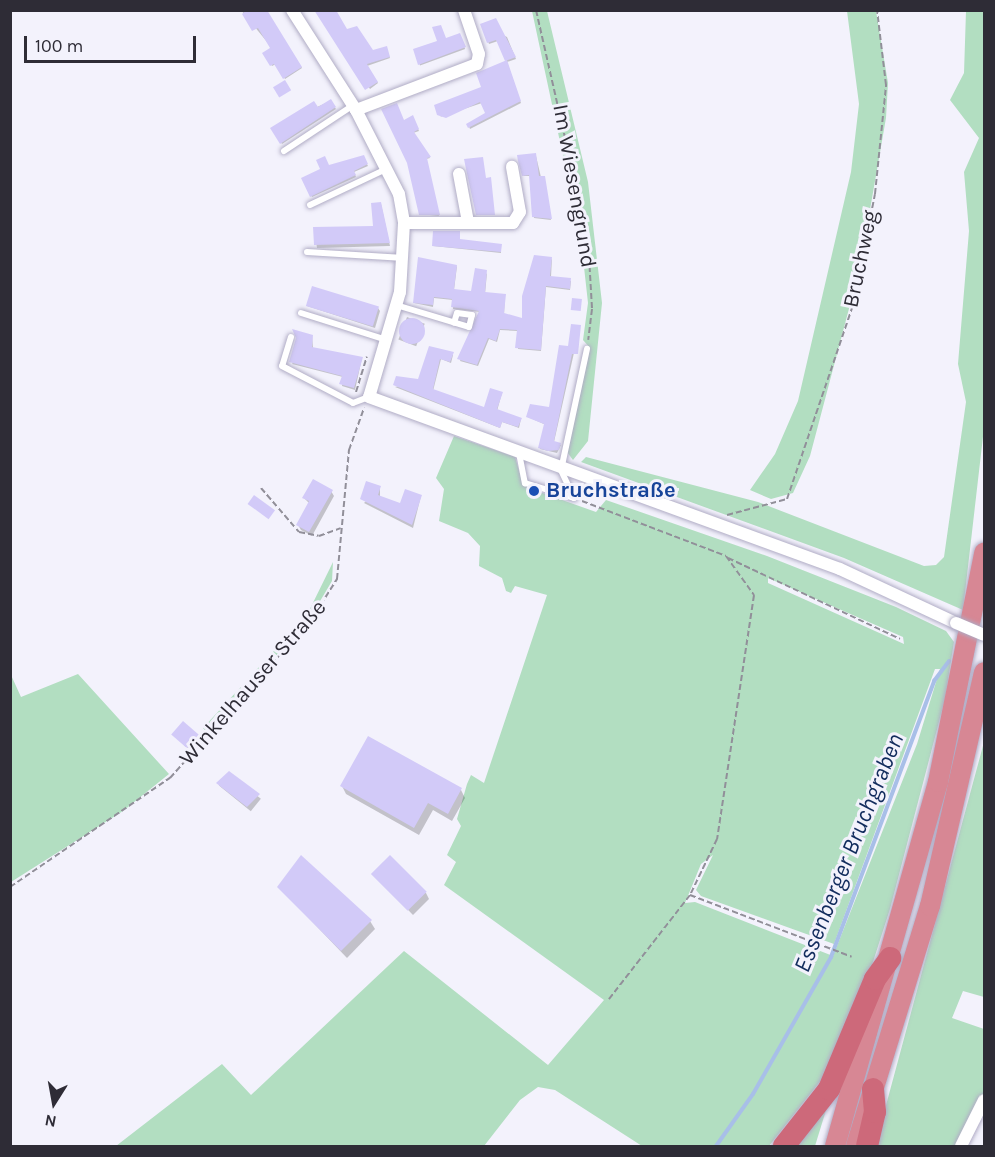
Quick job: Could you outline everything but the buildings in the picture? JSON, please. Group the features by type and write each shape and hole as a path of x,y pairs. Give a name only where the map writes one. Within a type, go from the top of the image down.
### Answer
{"highway":[{"path":"835,1146 938,782 984,553"},
{"path":"856,1146 930,906 984,672"},
{"path":"784,1146 829,1089 875,979 890,957"},
{"path":"867,1146 875,1112 873,1089"}],"street":[{"path":"292,10 389,168 404,223 405,258 396,305 379,337 369,397 561,470 840,569 984,635"},
{"path":"354,108 477,64 479,54 464,10"},
{"path":"404,223 519,219 512,167"},
{"path":"459,174 468,222"},
{"path":"961,1146 984,1100"}],"lane":[{"path":"284,151 354,108"},
{"path":"310,205 389,168"},
{"path":"307,252 405,258"},
{"path":"396,305 454,323"},
{"path":"301,313 379,337"},
{"path":"291,337 282,366 352,403 369,397"},
{"path":"574,498 561,470 587,349"},
{"path":"519,453 525,483 574,498"}],"path":[{"name":"Im Wiesengrund","path":"536,10 588,239 592,309 587,349"},
{"name":"Bruchweg","path":"717,526 729,513 751,513 752,504 787,499 853,305 875,194 886,85 877,10"},
{"path":"352,403 379,337"},
{"name":"Winkelhauser Straße","path":"10,887 117,818 189,758 330,594 342,552 341,528 349,450 369,397"},
{"path":"261,488 299,532 319,536 341,528"},
{"path":"574,498 726,556 900,639"},
{"path":"609,999 690,895 717,839 754,595 726,556"},
{"path":"690,895 852,957"}],"green space":[{"path":"532,11 547,11 588,182 602,303 588,441 573,460 567,452 590,348 583,340 588,303 581,240"},
{"path":"847,11 876,11 888,83 886,118 860,267 810,456 793,493 771,499 750,490 775,454 798,401 851,172 859,104"},
{"path":"966,11 984,11 984,428 963,610 844,558 581,462 586,457 758,502 924,566 936,565 944,557 966,402 958,364 969,231 964,172 979,138 950,100 964,73"},
{"path":"454,436 515,457 523,484 537,491 596,512 606,500 767,556 896,607 946,631 954,642 945,699 890,909 863,993 826,1074 769,1146 642,1146 555,1090 538,1087 520,1100 484,1146 116,1146 222,1064 251,1095 404,951 548,1065 604,1000 444,885 456,862 447,855 461,826 457,819 467,784 471,775 484,783 547,595 515,586 511,593 506,591 502,578 479,566 480,546 468,533 439,521 444,489 436,478","holes":["768,578 903,637 904,644 768,583","935,669 940,669 917,744 833,956 695,902 685,903 701,864 713,855 696,890 701,896 834,944"]},
{"path":"333,562 332,581 310,618 207,733 203,728 307,615"},
{"path":"78,674 169,774 123,811 11,882 11,675 21,697"},
{"path":"984,742 984,997 963,991 952,1018 984,1029 984,1092 958,1146 875,1146"},
{"path":"831,1094 815,1146 791,1146"}],"waterway":[{"name":"Essenberger Bruchgraben","path":"716,1146 753,1094 831,957 934,681 949,661"}],"place":[{"name":"Bruchstraße","path":"534,491"}]}
